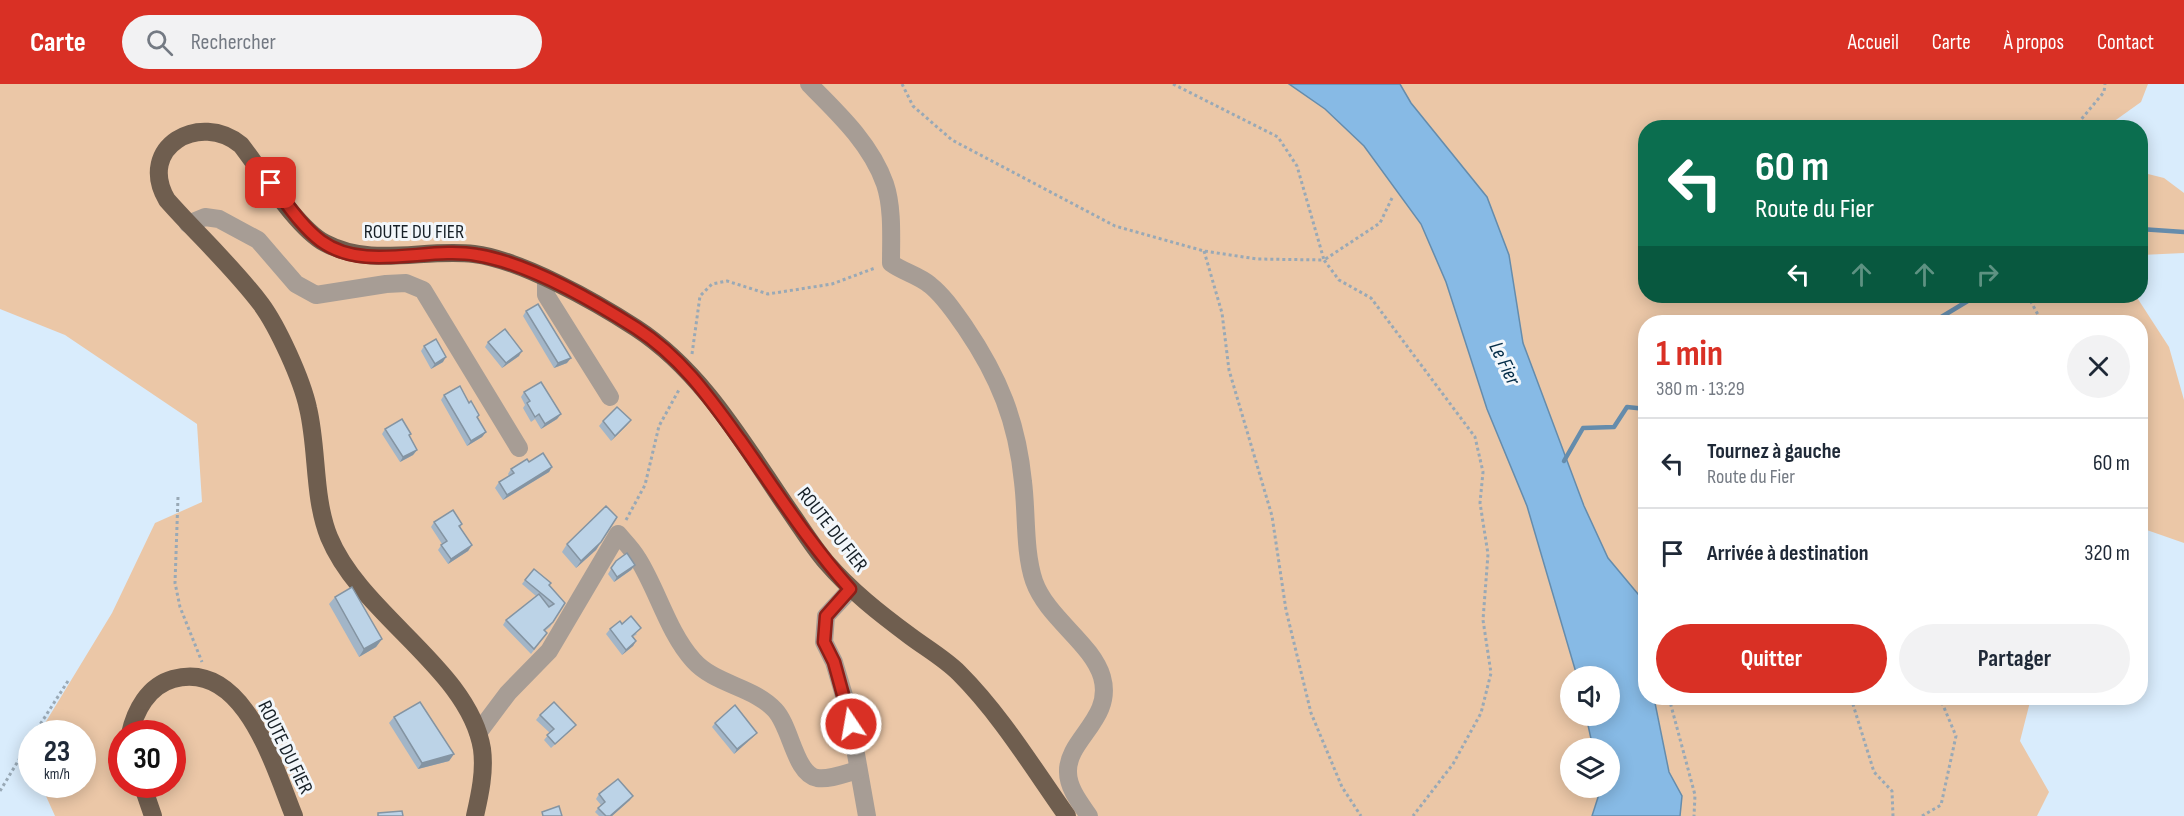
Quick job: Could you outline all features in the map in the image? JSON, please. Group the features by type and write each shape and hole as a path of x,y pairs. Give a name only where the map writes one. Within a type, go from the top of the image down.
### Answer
{"main road":[{"name":"ROUTE DU FIER","path":"476,816 483,773 482,749 468,710 455,689 355,580 329,537 322,511 308,407 297,374 262,305 188,224 159,186 158,170 163,155 174,141 195,132 215,132 230,136 242,145 300,220 322,242 345,252 369,257 476,254 506,261 546,279 636,328 669,352 689,372 823,559 850,589 957,671 987,703 1067,816"},
{"name":"ROUTE DU FIER","path":"133,720 135,711 164,681 182,676 210,682 231,693 247,710 294,816"},
{"path":"147,798 153,816"}],"street":[{"path":"809,84 868,150 885,184 889,202 891,263 913,273 932,286 956,315 1000,383 1009,411 1023,478 1034,581 1066,630 1090,652 1102,676 1104,697 1100,711 1070,760 1067,770 1069,783 1089,816"},
{"path":"188,224 205,217 219,219 258,240 296,284 316,295 406,283 423,290 519,448"},
{"path":"546,279 546,295 609,397"},
{"path":"478,733 508,693 549,651 618,534 638,558 676,636 693,660 713,677 753,695 775,709 790,734 799,763 808,773 817,778 858,770"},
{"path":"850,589 826,616 824,642 834,662 848,709 858,770 865,792 867,816"}],"path":[{"path":"902,84 913,106 952,140 1115,226 1204,251 1257,259 1324,260 1380,223 1392,198"},
{"path":"1173,84 1278,137 1297,166 1324,260 1339,280 1371,298 1475,437 1483,472 1480,503 1488,554 1483,620 1491,673 1481,713 1459,754 1413,816"},
{"path":"2081,120 2104,92 2105,84"},
{"path":"1204,251 1222,313 1229,370 1272,516 1286,610 1311,713 1342,787 1361,816"},
{"path":"618,534 645,485 659,426 689,372 700,296 712,284 727,281 768,294 832,284 891,263"},
{"path":"178,498 176,583 180,607 210,682"},
{"path":"43,720 69,681"},
{"path":"1671,705 1695,795 1694,816"},
{"path":"1853,705 1874,772 1892,791 1893,816"},
{"path":"1922,816 1941,805 1956,736 1943,705"},
{"path":"0,791 18,761"}],"shaded area":[{"path":"0,84 2148,84 2141,102 2116,120 1638,120 1638,303 2141,303 2169,347 2184,400 2184,543 2148,530 2148,315 1638,315 1638,705 2029,705 2020,741 2049,792 2037,816 55,816 47,798 96,798 96,720 47,720 112,613 155,523 202,502 197,424 65,335 0,309"},
{"path":"2148,174 2164,178 2184,193 2184,253 2148,255"}],"water":[{"name":"Le Fier","path":"1289,84 1400,84 1411,103 1487,197 1509,255 1523,343 1584,506 1608,558 1638,594 1638,705 1655,705 1669,772 1682,796 1680,816 1592,816 1598,798 1620,798 1620,738 1591,738 1588,726 1620,726 1620,666 1574,666 1527,506 1487,409 1446,282 1421,224 1364,146 1325,109"}],"building":[{"path":"538,304 571,358 558,363 526,311"},
{"path":"505,329 522,351 506,363 488,342"},
{"path":"436,339 446,357 435,364 424,346"},
{"path":"541,382 561,414 545,424 539,414 535,417 527,403 530,401 524,392"},
{"path":"460,386 479,415 477,417 486,432 471,441 444,395"},
{"path":"617,407 631,420 615,436 603,421"},
{"path":"402,419 417,450 403,457 385,429"},
{"path":"543,453 552,467 507,495 499,482 514,473 511,469"},
{"path":"606,506 617,517 601,542 581,561 567,544"},
{"path":"453,510 462,524 459,526 472,545 451,559 441,545 447,541 434,522"},
{"path":"627,553 635,565 617,577 611,568"},
{"path":"534,569 551,583 549,585 565,603 553,622 544,630 547,633 534,649 506,620 539,594 549,607 554,604 525,580"},
{"path":"352,587 382,639 364,649 335,597"},
{"path":"631,616 641,628 632,636 636,641 626,650 610,629 620,621 622,624"},
{"path":"420,702 454,754 422,763 394,717"},
{"path":"554,702 576,725 555,744 547,735 554,729 540,715"},
{"path":"735,705 757,733 737,749 715,723"},
{"path":"618,779 633,796 610,816 606,816 598,808 605,802 599,794"},
{"path":"559,806 562,816 543,816 542,812"},
{"path":"402,811 403,816 378,816 378,813"}],"waterway":[{"path":"2148,230 2184,232"},
{"path":"1945,315 1964,303"},
{"path":"1564,461 1583,428 1614,427 1627,407 1638,408"}],"route":[{"path":"271,183 300,220 322,242 345,252 369,257 476,254 506,261 574,293 636,328 669,352 703,388 823,559 850,589 826,616 824,642 834,662 851,724"}]}
